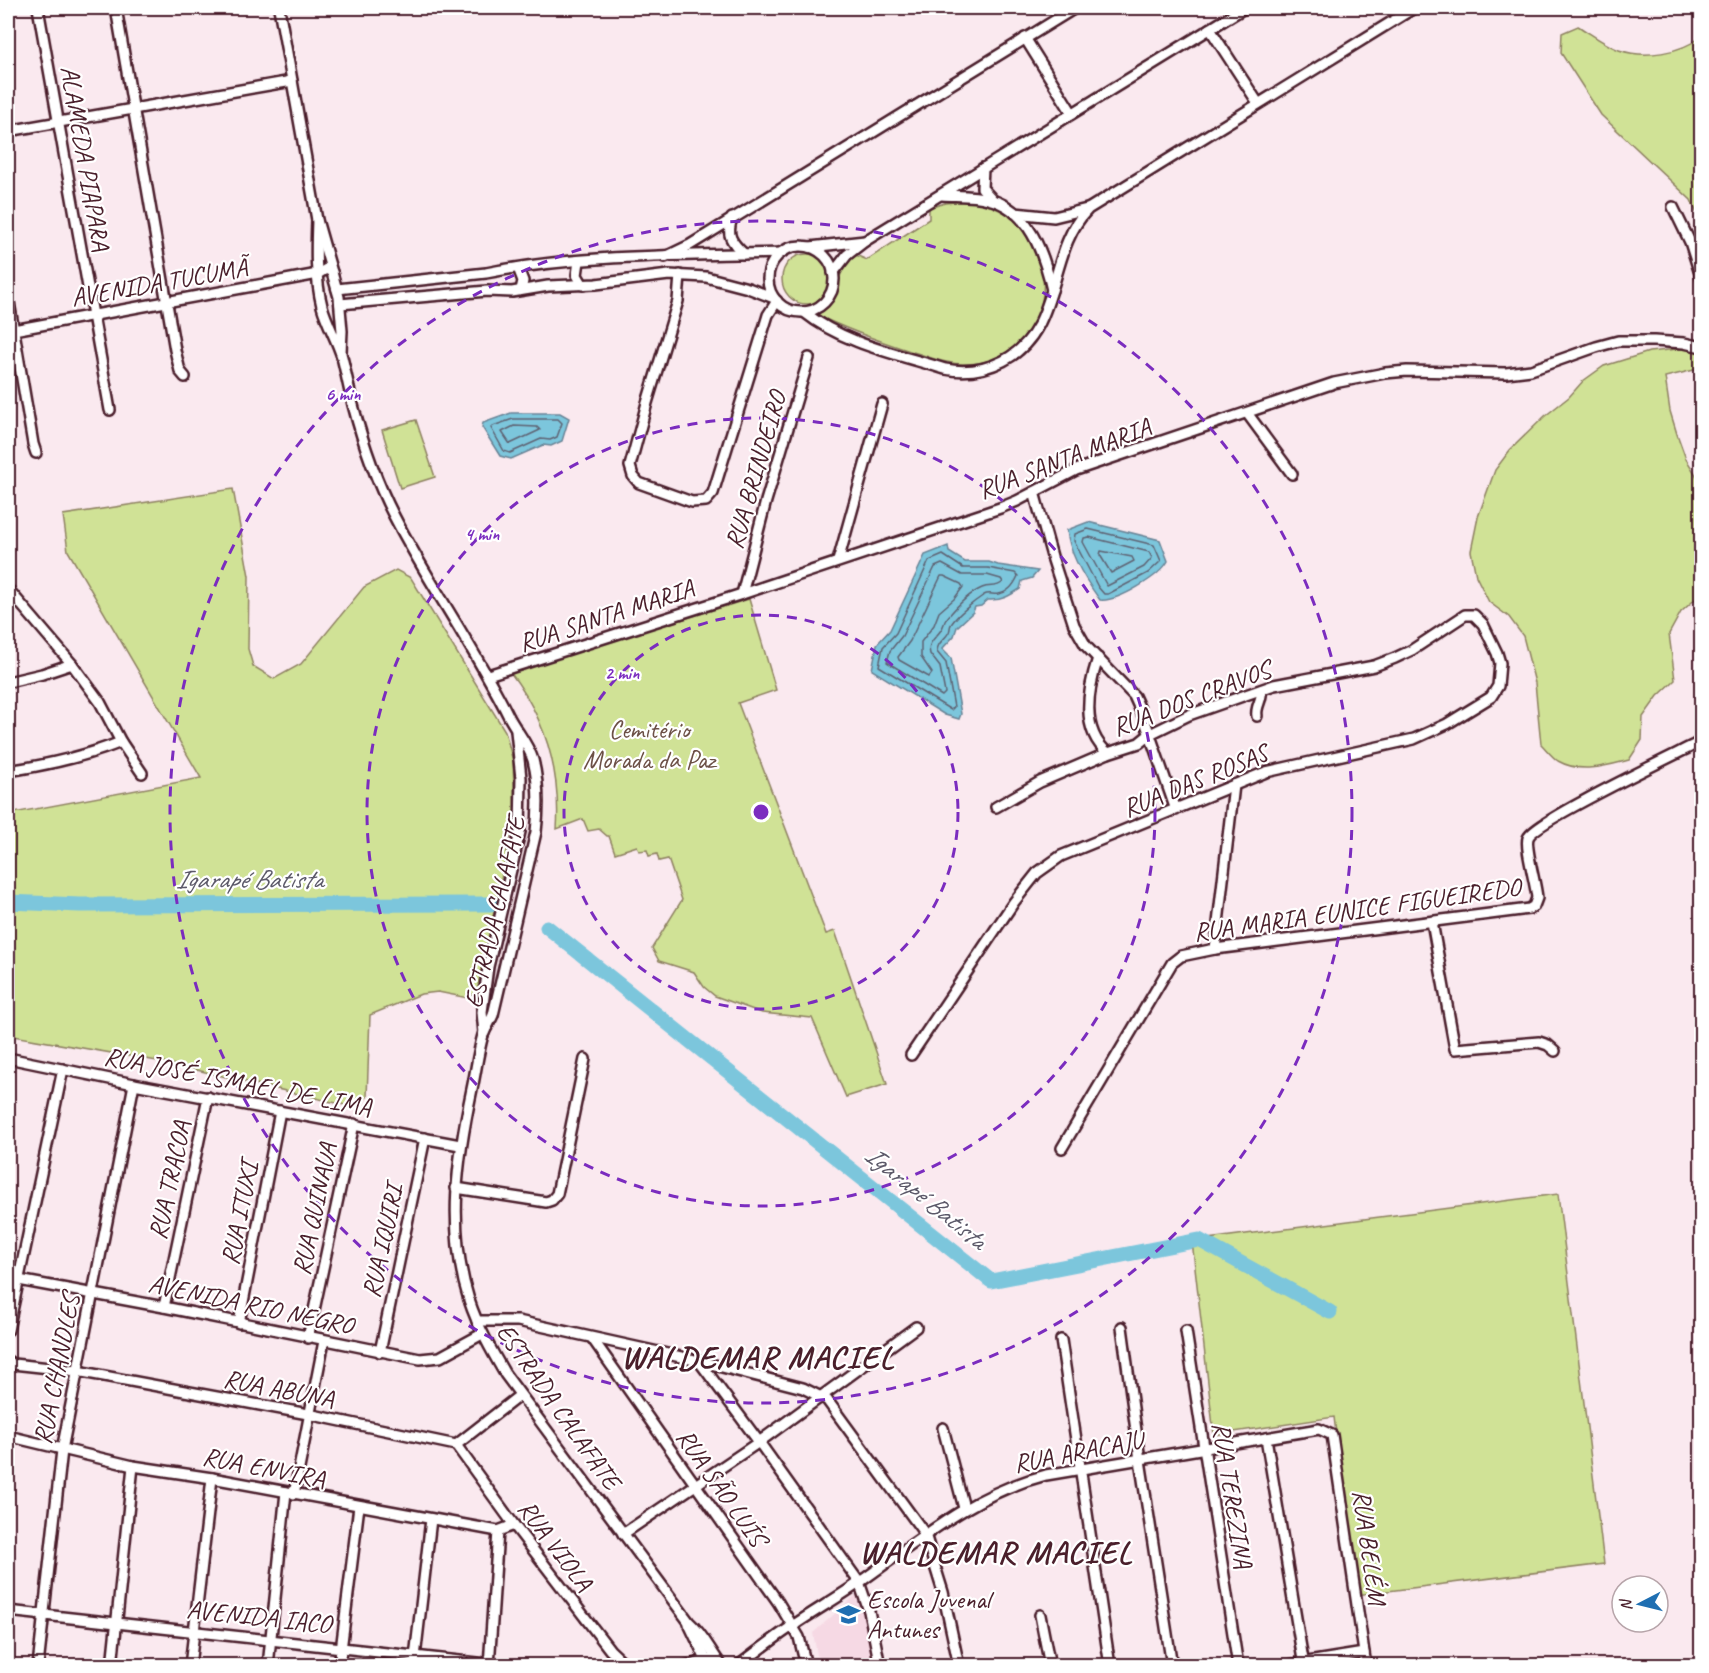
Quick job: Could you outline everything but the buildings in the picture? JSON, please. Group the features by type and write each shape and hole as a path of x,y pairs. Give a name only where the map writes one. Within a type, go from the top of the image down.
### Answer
{"street":[{"name":"ALAMEDA PIAPARA","path":"38,8 110,410"},
{"path":"116,8 175,350 180,371 185,377"},
{"name":"ESTRADA CALAFATE","path":"279,8 317,220 341,310 341,354"},
{"path":"665,257 690,245 1075,8"},
{"path":"833,273 848,255 865,241 1244,8"},
{"path":"1015,213 1054,217 1088,209 1414,8"},
{"path":"1210,29 1258,103"},
{"path":"1025,39 1072,113"},
{"path":"8,131 292,81"},
{"path":"982,168 982,188 992,200 1015,213 1034,236 1043,254 1052,290"},
{"path":"942,195 992,200"},
{"path":"1673,207 1690,242 1701,280"},
{"path":"325,314 328,318 335,319 341,310 487,291 513,292 548,286 583,285 648,276 706,277 775,300 789,310 804,312 826,327 855,341 945,369 966,371 998,364 1023,347 1040,327 1073,229 1088,209"},
{"path":"732,218 729,230 730,239 744,254"},
{"name":"ESTRADA CALAFATE","path":"317,220 318,274 325,314 341,354 365,446 378,481 394,516 488,675 516,730 529,750 538,794 536,832 493,1015 484,1034 460,1145 456,1188 461,1226 462,1273 482,1334 505,1374 688,1622 713,1663"},
{"path":"775,300 768,285 769,270 781,253 792,247 865,241"},
{"path":"804,312 821,305 829,296 833,285 833,273 825,257 810,247"},
{"path":"337,289 579,261 781,253"},
{"path":"579,261 577,274 583,285"},
{"path":"518,268 524,281 521,290"},
{"name":"AVENIDA TUCUMÃ","path":"11,330 318,274 326,269 332,272"},
{"path":"680,275 678,301 630,466 635,480 643,486 692,502 702,503 712,493 768,315 775,300"},
{"path":"8,296 11,330 36,453"},
{"name":"RUA SANTA MARIA","path":"488,675 1000,508 1076,470 1334,383 1407,371 1506,373 1531,370 1596,347 1626,340 1674,342 1701,347"},
{"name":"RUA BRINDEIRO","path":"742,594 766,501 809,358"},
{"path":"838,561 852,504 882,404"},
{"path":"1247,413 1292,474"},
{"path":"1034,492 1070,615 1086,646 1134,696 1150,734 1176,810"},
{"path":"8,589 72,664 100,702 121,742 142,773"},
{"name":"RUA DOS CRAVOS","path":"996,807 1040,782 1140,742 1150,734 1189,715 1295,680 1342,673 1385,662 1412,650 1471,613"},
{"name":"RUA DAS ROSAS","path":"911,1055 1014,902 1044,866 1061,856 1234,785 1283,767 1424,736 1480,705 1497,690 1500,663 1481,621 1471,613"},
{"path":"1098,658 1091,683 1089,713 1095,738 1108,753"},
{"path":"8,682 72,664"},
{"path":"1257,716 1256,710 1262,697 1261,690"},
{"name":"ESTRADA CALAFATE","path":"484,1034 482,1012 488,967 520,832 521,778 516,730"},
{"name":"RUA MARIA EUNICE FIGUEIREDO","path":"1062,1148 1173,963 1181,956 1215,949 1522,910 1534,906 1536,892 1527,841 1533,831 1567,810 1701,741"},
{"path":"8,771 62,761 97,752 121,742"},
{"path":"1215,949 1234,785"},
{"path":"1432,922 1455,1049 1539,1041 1555,1051"},
{"name":"RUA JOSÉ ISMAEL DE LIMA","path":"8,1058 460,1145"},
{"path":"456,1188 546,1202 552,1200 557,1194 585,1059"},
{"path":"8,1330 12,1279 63,1069"},
{"name":"RUA CHANDLES","path":"38,1665 62,1450 134,1084"},
{"name":"RUA TRACOA","path":"164,1307 208,1097"},
{"name":"RUA ITUXI","path":"239,1323 280,1111"},
{"name":"RUA QUINAUA","path":"308,1338 354,1124"},
{"name":"RUA IQUIRI","path":"380,1352 425,1138"},
{"name":"AVENIDA RIO NEGRO","path":"12,1279 420,1359 440,1357 482,1334"},
{"path":"477,1321 518,1321 699,1361 803,1388 827,1400 925,1534 943,1592 959,1665"},
{"path":"623,1534 759,1442 916,1327"},
{"path":"1122,1328 1172,1665"},
{"name":"RUA TEREZINA","path":"1186,1331 1238,1665"},
{"name":"RUA SÃO LUÍS","path":"592,1338 793,1625 799,1637 806,1665"},
{"path":"1061,1340 1110,1665"},
{"path":"268,1665 290,1493 324,1341"},
{"path":"699,1361 859,1582 870,1611 880,1665"},
{"name":"RUA ABUNA","path":"10,1363 77,1371 308,1414 456,1445"},
{"path":"456,1445 520,1395"},
{"path":"943,1428 964,1508"},
{"name":"RUA ARACAJU","path":"738,1665 964,1508 1023,1481 1046,1475 1319,1429 1332,1435"},
{"name":"RUA BELÉM","path":"1332,1435 1366,1665"},
{"name":"RUA ENVIRA","path":"8,1436 133,1466 212,1478 498,1531"},
{"path":"1266,1438 1304,1664"},
{"name":"RUA VIOLA","path":"456,1445 610,1650 627,1665"},
{"path":"112,1665 133,1466"},
{"path":"190,1665 212,1478"},
{"path":"339,1665 359,1506"},
{"path":"414,1661 431,1519"},
{"path":"490,1664 498,1531 514,1525"},
{"name":"AVENIDA IACO","path":"8,1611 341,1646 414,1661 505,1665"},
{"path":"1040,1615 1050,1665"},
{"path":"1283,1665 1304,1664 1364,1653"},
{"path":"685,1665 713,1663"}],"shaded area":[{"name":"Escola Juvenal Antunes","path":"857,1594 860,1596 877,1665 819,1665 813,1633"}],"green space":[{"path":"1578,26 1614,48 1640,54 1673,51 1701,37 1701,223 1691,200 1601,115 1561,53 1562,33"},
{"path":"965,201 1000,210 1024,230 1039,256 1044,285 1038,314 1024,339 1000,357 966,364 953,363 875,339 815,314 828,301 844,269 856,255 867,260 929,219 929,208 945,203"},
{"path":"812,254 825,261 831,269 831,289 825,297 817,303 802,304 789,297 783,289 782,274 789,261 797,255"},
{"path":"1697,347 1701,352 1701,365 1694,370 1665,377 1670,411 1677,434 1686,459 1701,483 1701,594 1681,612 1669,634 1675,680 1658,696 1643,717 1642,740 1629,760 1594,768 1567,765 1558,761 1541,744 1535,683 1523,636 1509,617 1489,602 1476,576 1471,551 1478,517 1495,470 1510,450 1545,416 1569,397 1583,381 1604,366 1649,352"},
{"path":"416,420 435,477 400,488 382,430"},
{"path":"233,489 249,576 248,649 253,666 274,679 301,664 364,587 396,570 411,578 505,731 513,761 515,814 477,991 468,998 438,992 421,994 370,1015 367,1097 349,1106 163,1062 8,1035 8,814 201,778 68,551 63,515"},
{"name":"Cemitério Morada da Paz","path":"749,599 776,690 738,703 826,934 835,931 887,1084 846,1097 812,1018 762,1013 715,996 704,987 694,972 659,961 652,948 682,900 668,859 659,861 657,854 649,856 647,850 639,851 637,846 615,853 609,836 599,829 588,831 583,819 557,829 556,786 548,746 533,708 510,672"},
{"path":"1558,1194 1604,1564 1356,1595 1334,1417 1214,1435 1192,1241"}],"water":[{"path":"511,413 560,413 569,418 562,441 551,446 543,445 511,459 500,456 482,427 483,423"},
{"path":"1088,522 1160,540 1168,561 1157,574 1138,587 1117,597 1100,600 1084,576 1068,539 1067,530"},
{"path":"948,546 949,552 965,562 989,562 1038,571 1032,578 1022,581 1020,589 1012,594 1001,599 988,600 981,606 975,607 942,649 951,658 961,714 959,719 945,715 872,670 877,644 890,630 925,555"}],"waterway":[{"name":"Igarapé Batista","path":"8,902 80,905 491,904"},
{"name":"Igarapé Batista","path":"547,927 991,1281 1199,1240 1330,1312"}],"place":[{"name":"Escola Juvenal Antunes","path":"849,1614"}],"district":[{"name":"WALDEMAR MACIEL","path":"758,1357"},
{"name":"WALDEMAR MACIEL","path":"996,1552"}]}
